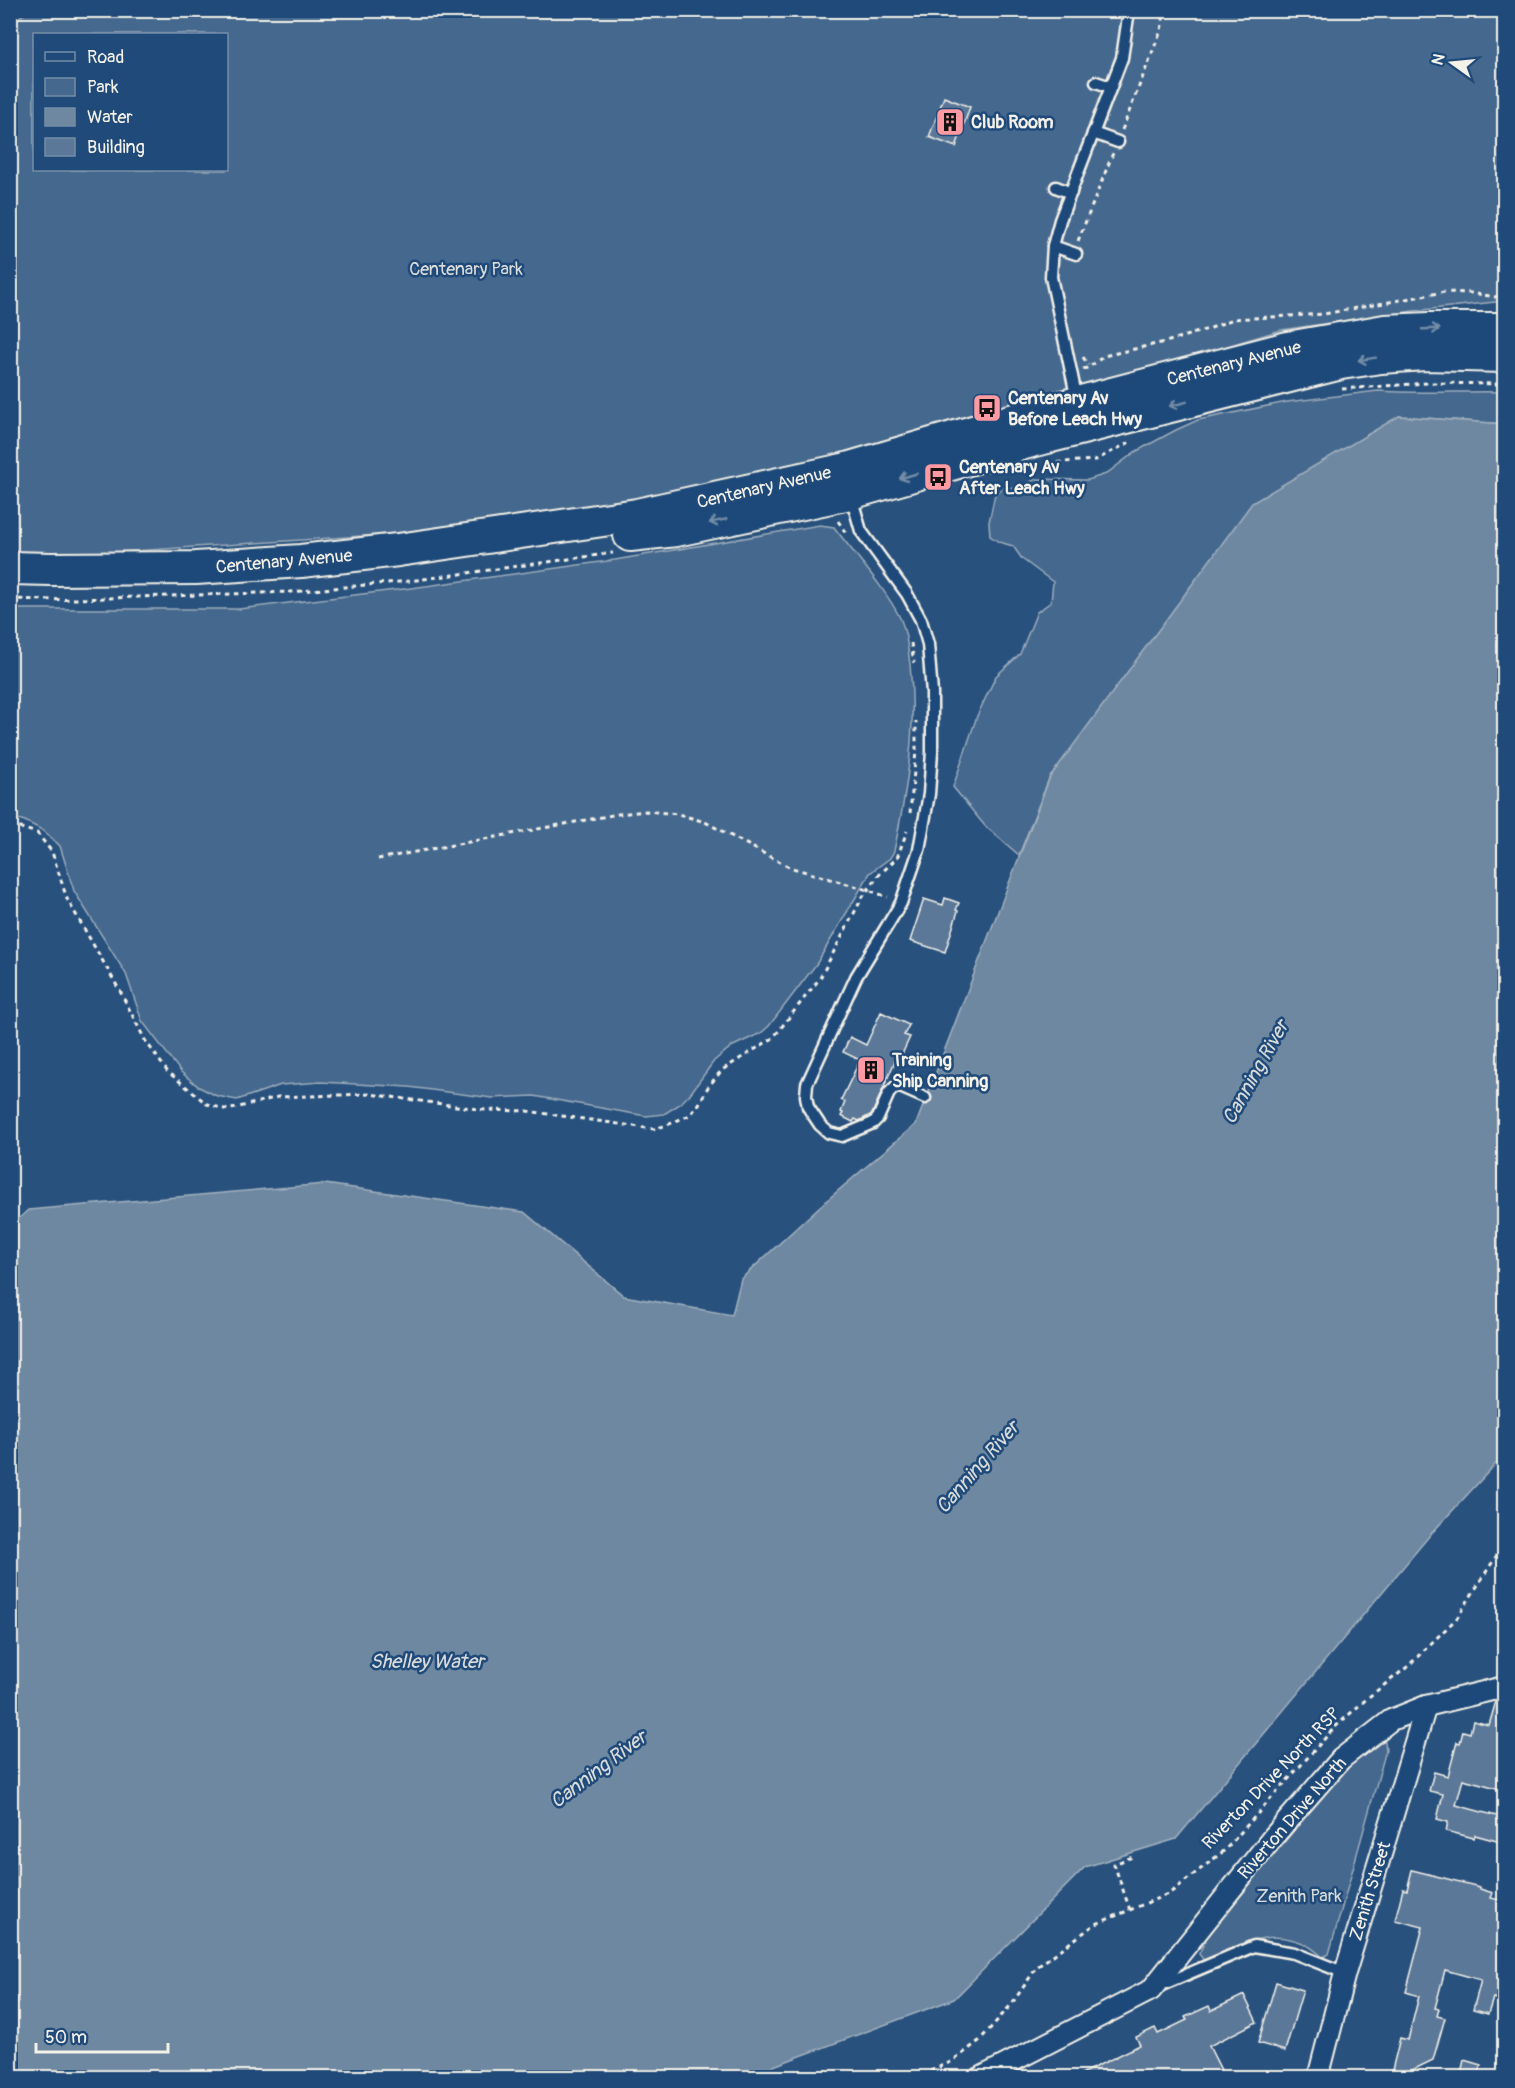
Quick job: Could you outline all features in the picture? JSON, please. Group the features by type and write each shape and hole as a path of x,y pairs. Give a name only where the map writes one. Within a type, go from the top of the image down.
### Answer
{"main road":[{"name":"Centenary Avenue","path":"10,568 196,567 301,561 398,550 638,515 845,489 1078,403 1288,348 1331,339 1429,328 1504,330"},
{"name":"Centenary Avenue","path":"10,584 223,583 370,571 520,549 676,530 1341,363 1425,354 1504,356"}],"street":[{"name":"Riverton Drive North","path":"980,2078 1151,1990 1273,1837 1341,1759 1391,1720 1426,1706 1504,1687"},
{"name":"Zenith Street","path":"1318,2078 1345,1973 1426,1706"}],"lane":[{"path":"1078,403 1051,277 1053,246 1122,58 1129,10"},
{"path":"1096,82 1111,87"},
{"path":"1093,133 1118,142"},
{"path":"1056,187 1071,193"},
{"path":"1053,246 1074,253"},
{"path":"845,489 861,531 907,594 921,620 928,644 932,693 932,752 929,794 919,850 901,903 856,977 807,1084 806,1096 808,1107 820,1125 829,1133 842,1136 873,1123 894,1088 900,1087 926,1098"},
{"name":"Riverton Drive North","path":"1151,1990 1254,1946 1294,1953 1345,1973"}],"path":[{"path":"1074,253 1154,48 1166,10"},
{"path":"1070,372 1088,368 1104,356 1169,341 1233,319 1324,314 1444,292 1495,297 1504,295"},
{"path":"1081,349 1088,365"},
{"path":"845,489 848,536"},
{"path":"911,636 914,668"},
{"path":"910,814 916,751 916,720"},
{"path":"378,859 618,814 646,811 678,814 705,822 789,867 868,890 901,903"},
{"path":"10,829 21,828 37,833 52,852 67,899 120,991 145,1040 167,1071 207,1104 228,1110 278,1097 370,1095 485,1110 527,1111 654,1129 690,1115 708,1087 722,1071 773,1038 820,978 842,933 868,890 878,876 897,858 909,825"},
{"name":"Riverton Drive North RSP","path":"914,2078 953,2061 979,2041 1011,2005 1037,1967 1094,1925 1170,1893 1224,1850 1335,1727 1406,1668 1457,1618 1504,1544"},
{"path":"1130,1910 1114,1864 1135,1856"}],"green space":[{"name":"Centenary Park","path":"30,11 1504,11 1504,301 1413,311 1281,330 840,461 501,527 11,559 10,22"},
{"path":"1378,391 1504,392 1504,424 1399,416 1050,776 1019,855 985,826 953,787 977,716 996,676 1020,654 1037,612 1051,602 1053,582 1022,559 1013,546 999,542 990,536 989,522 995,494 1005,487 1018,488 1036,479 1088,480 1106,474 1135,452 1198,420 1287,402"},
{"path":"820,525 834,527 870,572 895,608 906,636 912,688 911,735 907,782 894,851 890,858 870,873 817,963 769,1026 761,1033 731,1047 714,1061 690,1094 680,1104 664,1114 646,1116 534,1096 492,1098 409,1087 321,1082 281,1085 237,1100 217,1096 199,1087 181,1072 142,1021 126,974 74,891 60,846 44,831 11,817 11,609 239,609 615,560"},
{"name":"Zenith Park","path":"1385,1741 1386,1750 1329,1954 1323,1957 1306,1944 1277,1937 1252,1940 1205,1962 1199,1954 1207,1937 1344,1769 1377,1742"}],"water":[{"name":"Shelley Water","path":"1399,416 1504,424 1504,1455 1430,1535 1176,1839 1085,1867 954,1999 744,2077 11,2078 11,1226 28,1210 325,1184 524,1212 624,1296 732,1315 741,1279 819,1207 916,1124 1050,777 1252,503"}],"building":[{"name":"Club Room","path":"944,97 970,107 956,147 929,137"},
{"path":"945,898 959,903 945,952 910,941 924,899 943,905"},
{"name":"Training Ship Canning","path":"881,1012 909,1025 904,1035 910,1037 898,1063 895,1061 872,1114 859,1121 855,1119 853,1122 841,1116 845,1102 841,1100 860,1060 843,1052 850,1037 866,1045"},
{"path":"1504,1699 1504,1790 1463,1779 1456,1805 1504,1818 1504,1843 1475,1835 1474,1838 1446,1831 1448,1822 1437,1819 1443,1794 1429,1791 1434,1772 1448,1776 1457,1742 1460,1743 1463,1731 1470,1733 1473,1721 1489,1725 1496,1701"},
{"path":"1412,1870 1480,1887 1480,1889 1493,1893 1491,1898 1504,1901 1504,2001 1493,1998 1488,2014 1473,2010 1481,1980 1445,1970 1435,2008 1439,2009 1437,2016 1445,2018 1433,2060 1396,2078 1390,2078 1400,2038 1408,2040 1419,1996 1406,1992 1423,1927 1395,1920 1403,1889 1407,1890"},
{"path":"1276,1982 1303,1990 1285,2051 1258,2043"},
{"path":"1244,1995 1257,2022 1209,2046 1225,2078 1073,2078 1140,2045 1136,2037 1155,2028 1158,2034 1187,2020 1185,2017 1209,2006 1211,2011"},
{"path":"1464,2060 1481,2065 1478,2078 1460,2078"}],"place":[{"name":"Club Room","path":"950,122"},
{"name":"Centenary Av Before Leach Hwy","path":"987,408"},
{"name":"Centenary Av After Leach Hwy","path":"938,477"},
{"name":"Training Ship Canning","path":"871,1070"}],"water label":[{"name":"Canning River","path":"1255,1072"},
{"name":"Canning River","path":"977,1467"},
{"name":"Canning River","path":"598,1769"}]}
